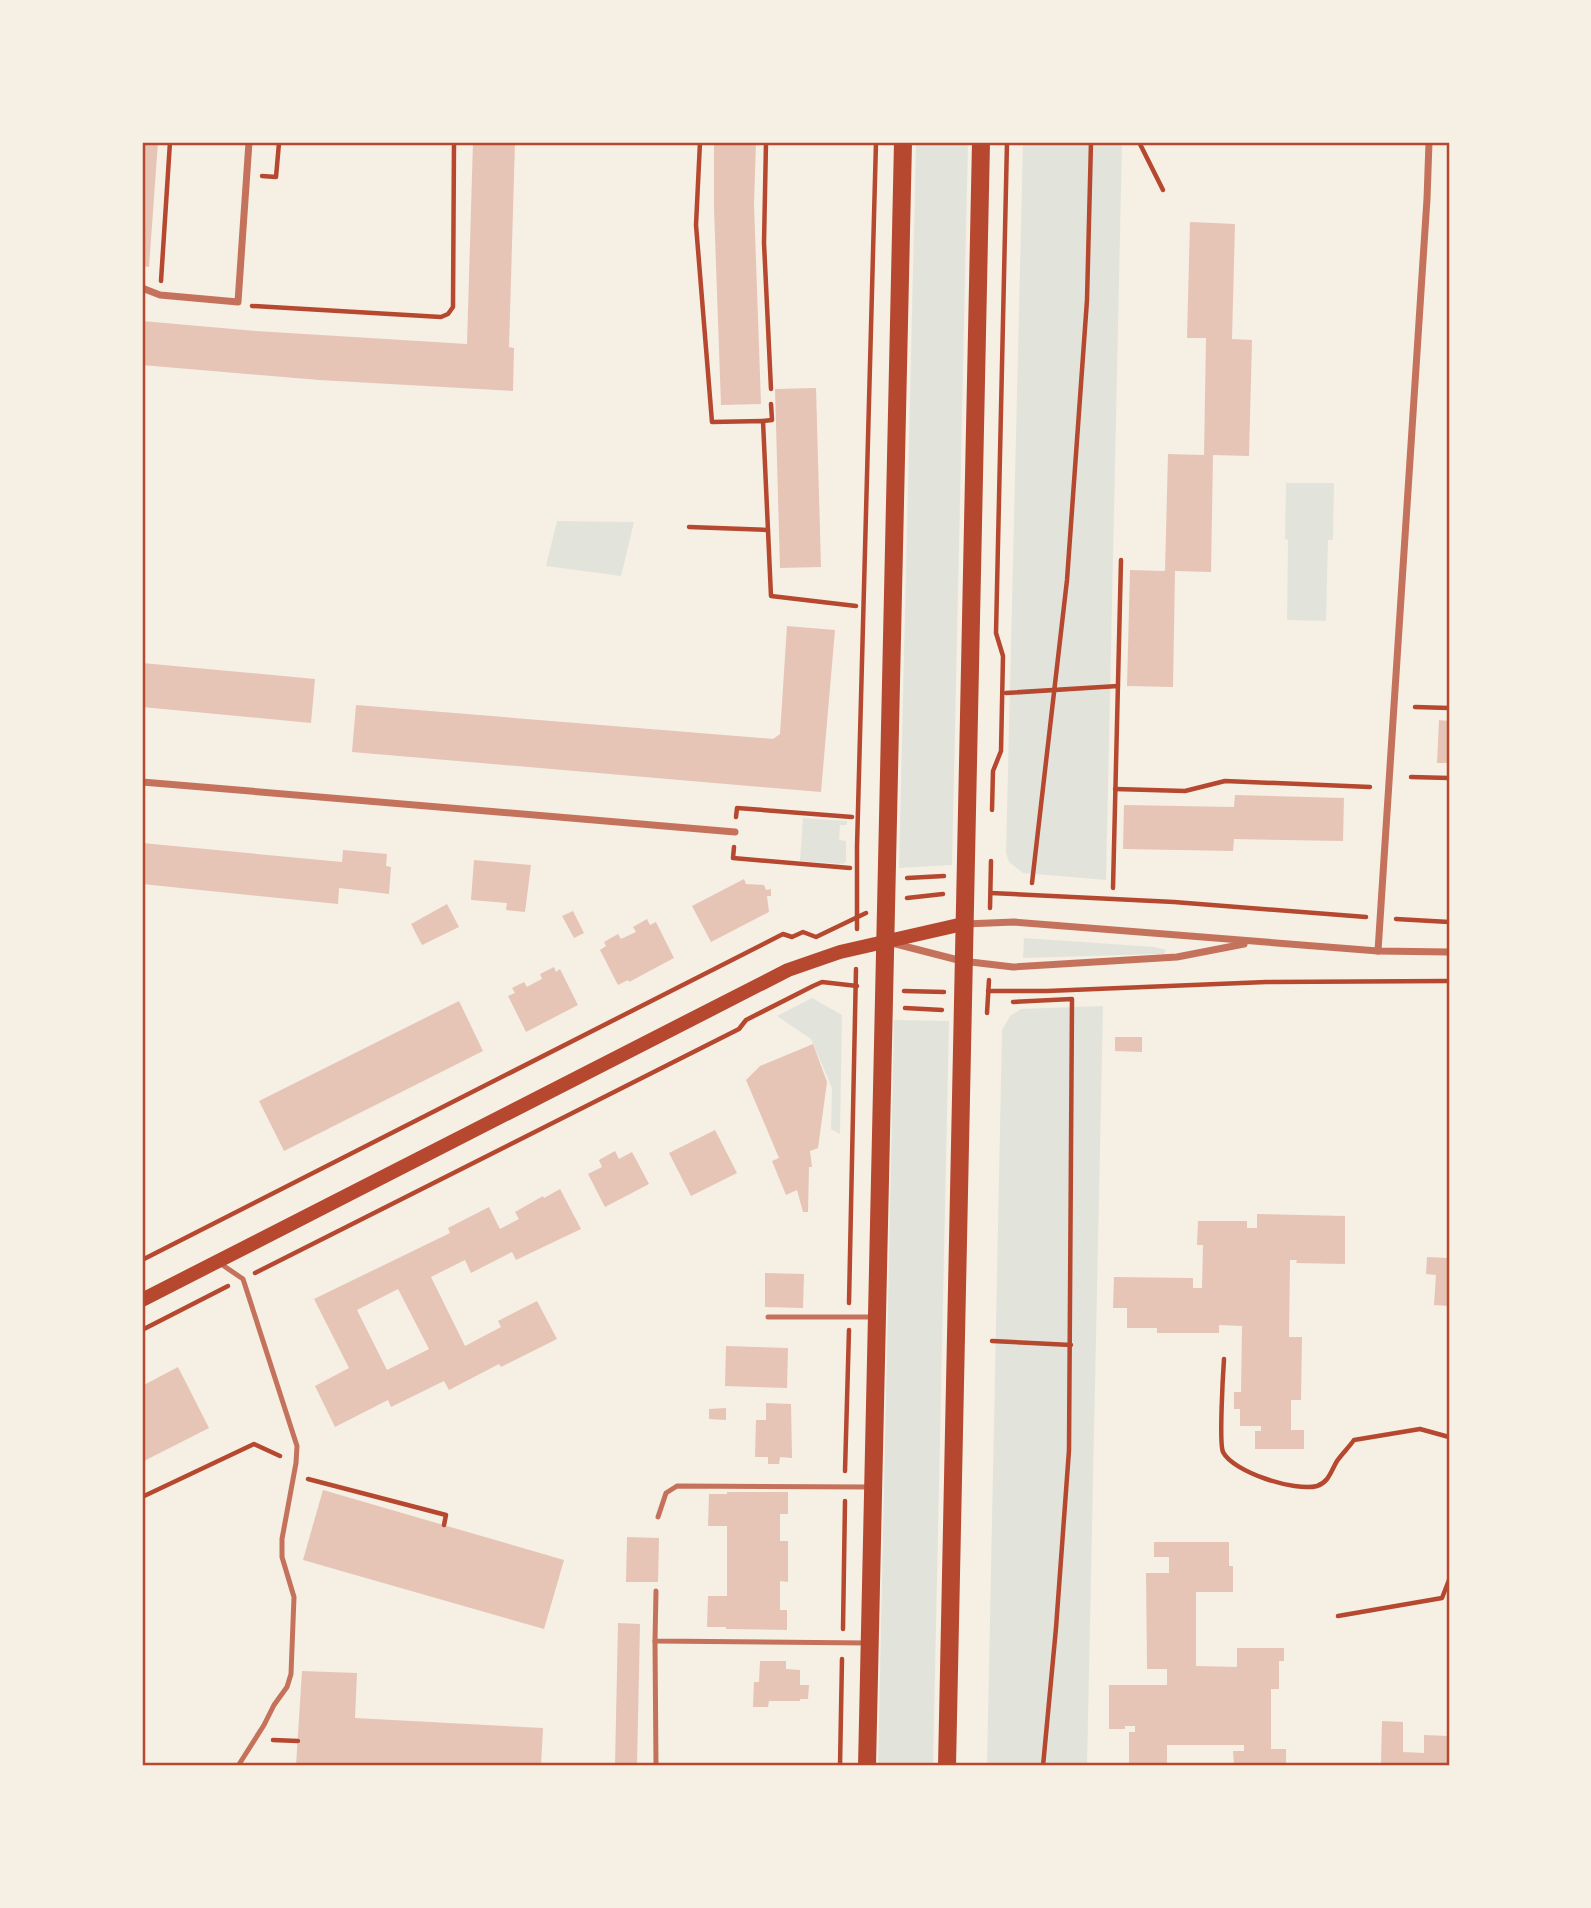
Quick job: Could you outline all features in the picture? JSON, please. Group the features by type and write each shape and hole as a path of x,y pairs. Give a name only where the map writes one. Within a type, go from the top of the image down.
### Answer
{"main road":[{"path":"867,1766 903,142"},
{"path":"947,1766 981,142"},
{"path":"142,1300 788,970 840,952 963,924"}],"street":[{"path":"142,288 160,295 238,302 249,142"},
{"path":"1378,951 1429,142"},
{"path":"142,782 735,832"},
{"path":"963,924 1014,922 1378,951 1449,952"},
{"path":"885,942 962,961 1013,967 1177,957 1254,942"}],"lane":[{"path":"218,1262 243,1279 297,1446 282,1539 282,1557 294,1597 290,1674 287,1687 238,1766"},
{"path":"768,1317 876,1317"},
{"path":"658,1517 666,1493 677,1486 873,1487"},
{"path":"656,1591 656,1766"},
{"path":"655,1641 870,1643"}],"path":[{"path":"160,295 170,142"},
{"path":"238,302 247,305 441,317 448,314 453,307 454,142"},
{"path":"700,142 696,225 712,422 772,420 771,404"},
{"path":"766,142 764,243 771,389"},
{"path":"857,871 876,142"},
{"path":"992,814 993,771 1001,751 1003,656 996,633 996,612 1007,142"},
{"path":"1032,883 1067,580 1086,313 1091,142"},
{"path":"1139,142 1163,190"},
{"path":"247,176 276,177 279,143"},
{"path":"763,421 771,596 856,606"},
{"path":"689,527 768,530"},
{"path":"1113,888 1121,560"},
{"path":"1006,693 1118,686"},
{"path":"1415,707 1449,708"},
{"path":"1410,777 1449,778"},
{"path":"1115,789 1185,791 1225,781 1370,787"},
{"path":"850,868 733,858 737,808 852,817"},
{"path":"899,878 952,875"},
{"path":"899,899 952,893"},
{"path":"1023,894 1339,915"},
{"path":"1430,921 1449,922"},
{"path":"142,1260 783,934 792,937 803,932 816,937 829,930"},
{"path":"1022,990 1266,982 1449,981"},
{"path":"142,1331 739,1029 747,1020 813,986 822,982 832,983"},
{"path":"894,990 950,992"},
{"path":"1013,1002 1072,999 1069,1450 1043,1766"},
{"path":"894,1008 949,1010"},
{"path":"840,1766 855,1019"},
{"path":"992,1341 1071,1345"},
{"path":"1224,1359 1222,1450 1231,1462 1245,1471 1294,1486 1317,1486 1329,1478 1337,1462 1354,1440 1420,1429 1449,1437"},
{"path":"142,1497 254,1444 296,1463"},
{"path":"294,1475 446,1515 444,1525"},
{"path":"1338,1616 1441,1598 1449,1580"}],"shaded area":[{"path":"916,142 968,142 952,865 899,868"},
{"path":"1023,142 1122,142 1106,880 1023,873 1009,862 1006,853"},
{"path":"1286,483 1334,483 1333,540 1328,540 1326,621 1287,620"},
{"path":"557,521 634,522 621,576 546,566"},
{"path":"803,818 847,821 847,825 840,825 839,840 846,841 846,862 800,861"},
{"path":"1024,938 1166,950 1164,954 1023,958"},
{"path":"812,998 842,1015 840,1134 831,1129 832,1088 811,1039 777,1016"},
{"path":"1103,1006 1087,1766 987,1766 1002,1030 1010,1016 1021,1009"},
{"path":"894,1020 949,1021 933,1766 878,1766"}],"building":[{"path":"142,142 158,142 149,267 142,266"},
{"path":"473,142 515,142 509,347 514,348 513,391 319,380 142,365 142,321 467,344"},
{"path":"714,142 756,142 754,204 761,404 721,405"},
{"path":"1190,222 1235,224 1232,339 1252,340 1249,456 1213,455 1211,572 1175,571 1173,687 1127,686 1130,570 1165,571 1168,454 1204,455 1206,338 1187,338"},
{"path":"816,388 821,567 780,568 775,389"},
{"path":"787,626 835,630 821,792 352,752 356,705 773,739 780,734"},
{"path":"142,663 315,679 311,723 142,707"},
{"path":"1439,720 1449,721 1449,763 1437,763"},
{"path":"1235,795 1344,798 1343,841 1234,839 1233,851 1123,849 1124,805 1234,807"},
{"path":"142,843 342,862 343,850 387,854 386,866 391,867 389,894 339,888 338,904 142,884"},
{"path":"474,860 531,865 525,912 506,910 507,903 471,900"},
{"path":"744,879 746,884 764,885 766,890 771,889 771,896 767,896 769,912 711,942 692,906"},
{"path":"447,904 459,927 422,945 411,924"},
{"path":"573,911 584,933 574,938 562,916"},
{"path":"647,919 650,925 656,922 674,958 618,985 600,950 606,946 604,942 618,934 621,939 636,932 633,927"},
{"path":"554,967 556,972 560,969 578,1005 526,1032 508,996 515,993 512,988 524,982 527,987 542,979 540,974"},
{"path":"459,1001 483,1051 284,1151 259,1101"},
{"path":"1115,1037 1142,1037 1142,1052 1115,1051"},
{"path":"813,1044 827,1082 818,1148 810,1151 812,1167 809,1167 808,1212 803,1212 797,1190 786,1195 772,1161 779,1158 746,1080 760,1066"},
{"path":"715,1130 737,1173 691,1196 669,1153"},
{"path":"615,1151 619,1159 632,1152 649,1184 605,1207 588,1174 602,1167 599,1160"},
{"path":"560,1189 581,1229 516,1260 512,1252 471,1273 465,1260 431,1277 465,1346 501,1327 498,1321 537,1301 557,1339 501,1367 499,1364 449,1390 444,1381 391,1407 388,1400 335,1427 315,1386 349,1368 314,1299 450,1233 448,1228 489,1207 500,1229 519,1219 515,1212 543,1196 544,1198","holes":["398,1289 429,1349 387,1370 357,1310"]},
{"path":"1257,1214 1345,1216 1345,1264 1296,1263 1297,1260 1290,1260 1289,1337 1302,1337 1301,1400 1291,1400 1291,1430 1304,1430 1304,1449 1255,1449 1255,1431 1261,1431 1261,1426 1240,1426 1240,1409 1234,1409 1234,1392 1241,1392 1242,1326 1219,1325 1219,1333 1157,1333 1157,1328 1127,1328 1127,1308 1113,1308 1114,1277 1193,1278 1193,1288 1202,1288 1203,1245 1197,1245 1198,1221 1247,1221 1247,1228 1257,1228"},
{"path":"1447,1249 1449,1306 1434,1305 1436,1275 1426,1274 1427,1257 1447,1258"},
{"path":"765,1273 804,1274 803,1308 765,1307"},
{"path":"726,1346 788,1348 787,1388 725,1386"},
{"path":"178,1367 209,1428 142,1462 142,1386"},
{"path":"766,1403 791,1404 792,1458 780,1457 779,1464 768,1464 768,1457 755,1457 756,1420 766,1420"},
{"path":"726,1408 726,1420 709,1419 709,1409"},
{"path":"323,1490 564,1560 544,1629 303,1560"},
{"path":"788,1492 788,1514 780,1514 780,1541 788,1541 788,1582 780,1581 780,1610 787,1610 787,1630 707,1627 708,1596 727,1596 727,1526 708,1526 709,1494"},
{"path":"627,1537 659,1538 658,1582 626,1582"},
{"path":"1154,1542 1229,1542 1233,1592 1196,1592 1196,1666 1237,1667 1237,1648 1284,1648 1284,1661 1279,1661 1279,1689 1271,1689 1271,1749 1286,1749 1286,1766 1234,1766 1233,1751 1244,1751 1244,1745 1167,1745 1167,1766 1129,1766 1129,1732 1135,1732 1135,1726 1109,1729 1109,1685 1167,1685 1167,1669 1147,1669 1146,1573 1169,1573 1169,1557 1154,1557"},
{"path":"618,1623 640,1624 637,1766 615,1766"},
{"path":"760,1661 786,1661 786,1669 800,1670 800,1685 809,1685 808,1699 769,1701 768,1707 753,1707 754,1682 759,1682"},
{"path":"302,1671 357,1673 355,1718 543,1728 541,1766 296,1766"},
{"path":"1382,1721 1403,1722 1403,1752 1424,1753 1424,1735 1449,1736 1449,1766 1381,1766"}]}
